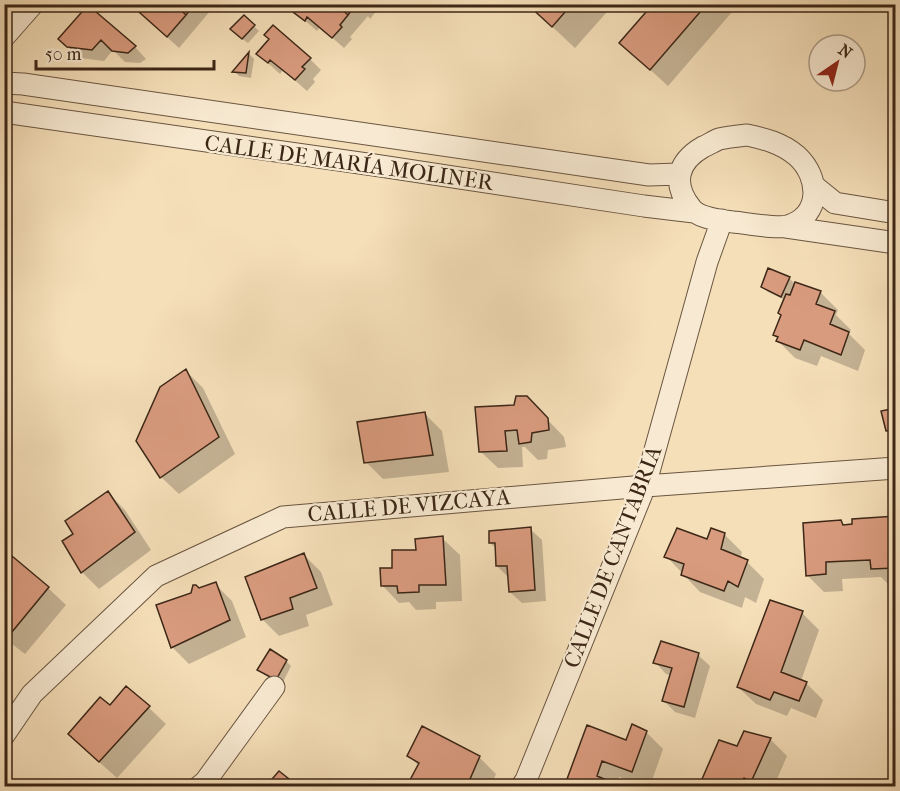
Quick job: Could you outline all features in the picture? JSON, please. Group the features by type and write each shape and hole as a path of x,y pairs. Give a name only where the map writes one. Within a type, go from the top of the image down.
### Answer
{"street":[{"path":"4,37 33,4"},
{"name":"CALLE DE MARÍA MOLINER","path":"4,83 650,175 679,174"},
{"name":"CALLE DE MARÍA MOLINER","path":"4,112 694,212"},
{"path":"786,227 800,220 810,210 814,198 814,186 810,173 797,156 774,141 747,135 717,140 693,153 685,163 679,174 684,200 694,212 705,217 896,243"},
{"path":"814,186 835,203 896,213"},
{"name":"CALLE DE CANTABRIA","path":"522,786 645,486 707,262 722,220"},
{"name":"CALLE DE VIZCAYA","path":"4,735 32,694 156,576 283,517 645,486 896,468"},
{"path":"200,786 274,687"}],"building":[{"path":"130,4 174,4 186,15 167,37"},
{"path":"174,4 195,4 186,15"},
{"path":"299,4 336,4 348,15 340,25 342,27 332,38 307,17 305,21 293,12"},
{"path":"336,4 361,4 358,9 355,6 348,15"},
{"path":"527,4 572,4 552,27"},
{"path":"653,4 707,4 650,70 619,43"},
{"path":"88,5 136,46 128,53 112,51 101,40 92,50 67,47 58,39"},
{"path":"244,15 255,25 242,39 230,29"},
{"path":"273,25 311,58 302,67 305,69 295,80 270,60 268,63 256,54 269,39 264,35"},
{"path":"249,52 246,73 232,72"},
{"path":"768,268 790,277 781,297 761,287"},
{"path":"795,282 821,291 816,304 835,311 830,324 849,332 841,355 804,340 800,350 776,341 778,337 773,335 781,315 778,313 786,294 790,295"},
{"path":"186,369 219,437 160,478 136,441 160,387"},
{"path":"516,396 527,396 548,418 549,430 532,433 531,442 519,444 517,430 505,431 507,451 479,452 475,407 514,405"},
{"path":"896,408 896,430 886,431 881,411"},
{"path":"425,412 433,455 364,463 357,422"},
{"path":"108,491 135,532 81,573 62,541 73,534 65,521"},
{"path":"896,516 896,568 871,569 870,560 826,562 826,574 806,576 803,523 841,520 843,525 852,524 852,519"},
{"path":"531,527 535,590 509,592 507,566 496,566 495,543 489,543 489,531"},
{"path":"677,528 707,539 711,528 725,533 721,549 748,560 738,587 728,581 724,591 681,575 684,564 664,557"},
{"path":"443,536 446,585 419,585 419,592 398,593 397,586 381,586 380,568 392,568 392,550 416,550 415,539"},
{"path":"304,553 317,588 290,598 293,609 261,620 245,577"},
{"path":"12,556 49,587 7,638 4,636 4,565"},
{"path":"216,582 230,620 171,648 156,605 191,593 193,585 199,588"},
{"path":"770,600 803,611 781,672 807,682 799,701 774,692 770,700 737,687"},
{"path":"661,641 699,653 684,707 662,701 672,668 653,663"},
{"path":"270,649 287,660 276,680 257,670"},
{"path":"126,686 150,706 99,762 68,734 100,697 110,705"},
{"path":"632,724 647,731 632,772 602,761 597,776 609,781 607,786 585,786 567,779 587,725 626,740"},
{"path":"422,726 480,756 467,786 422,786 410,780 419,763 407,756"},
{"path":"744,731 771,738 751,782 744,778 740,786 699,786 719,740 737,746"},
{"path":"279,771 294,783 292,786 266,786"}]}
